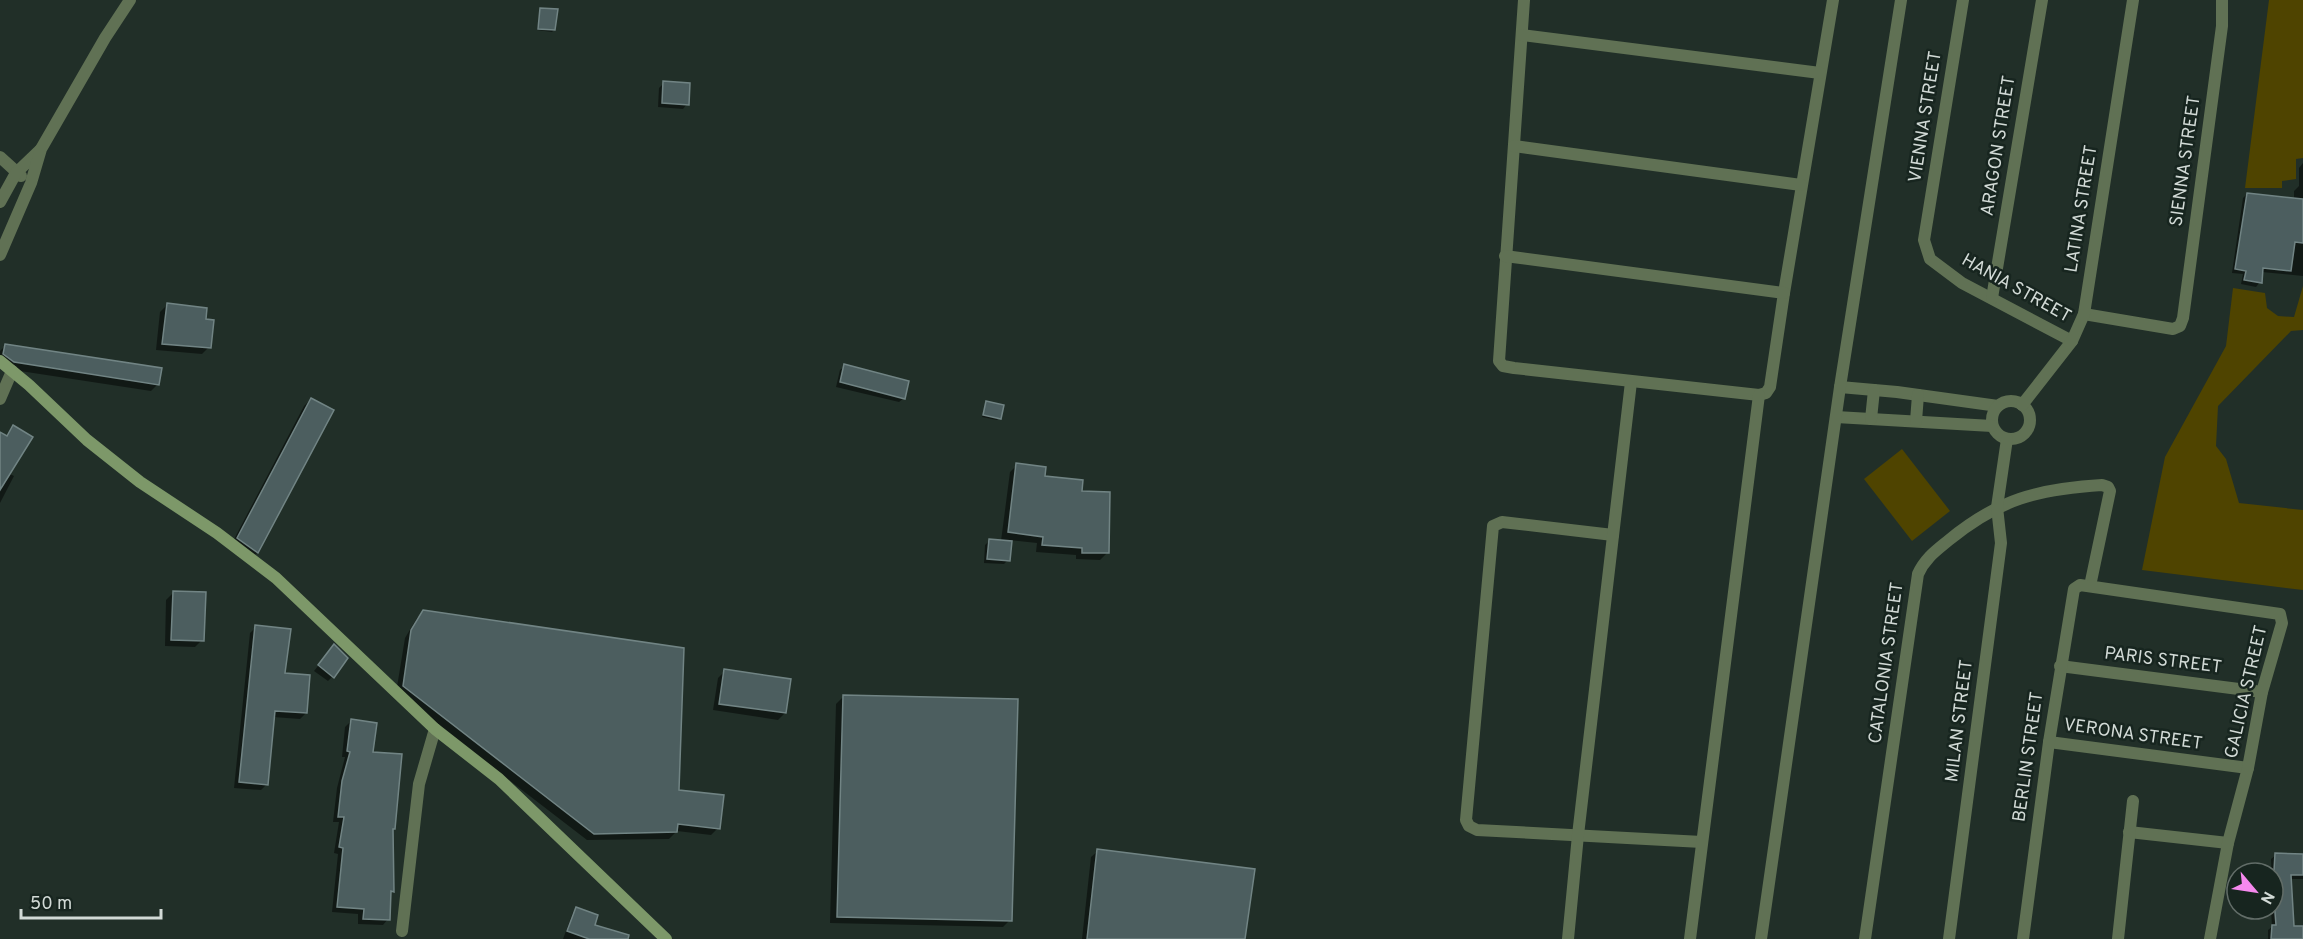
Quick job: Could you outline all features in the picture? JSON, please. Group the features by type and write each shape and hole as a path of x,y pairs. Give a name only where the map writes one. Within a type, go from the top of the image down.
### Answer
{"street":[{"path":"0,255 31,183 41,149 105,38 130,0"},
{"path":"1524,0 1505,256 1500,361 1503,366 1759,395 1766,393 1770,387 1801,185 1833,0"},
{"path":"1761,939 1840,387 1901,0"},
{"name":"VIENNA STREET","path":"1924,240 1963,0"},
{"name":"ARAGON STREET","path":"1992,298 2042,0"},
{"name":"LATINA STREET","path":"2022,405 2072,341 2084,314 2133,0"},
{"name":"SIENNA STREET","path":"2084,314 2173,329 2180,327 2221,37 2222,0"},
{"path":"1522,36 1820,73"},
{"path":"1514,146 1801,185"},
{"path":"0,202 16,173 41,149"},
{"path":"0,157 16,173 31,183"},
{"name":"HANIA STREET","path":"1924,240 1930,259 1962,284 2072,341"},
{"path":"1505,256 1784,293"},
{"path":"0,361 87,440 140,482 217,533 276,578 435,729 499,779 666,939"},
{"path":"0,399 12,371"},
{"path":"1568,939 1631,382"},
{"path":"1840,387 1998,406 2010,402 2022,405 2029,416 2028,428 2019,437 2007,439 1997,433 1992,426 1994,411 1998,406"},
{"path":"1871,419 1874,390"},
{"path":"1690,939 1759,395"},
{"path":"1916,421 1918,395"},
{"path":"1836,417 1992,426"},
{"name":"MILAN STREET","path":"1949,939 2001,543 1997,507 2007,439"},
{"name":"CATALONIA STREET","path":"1865,939 1918,574 1928,558 1964,528 1997,507 2059,488 2102,485 2108,487"},
{"name":"BERLIN STREET","path":"2023,939 2060,666 2074,589 2085,585 2110,490 2108,487"},
{"path":"1613,535 1502,522 1495,524 1492,529 1466,820 1469,826 1477,830 1702,842"},
{"name":"GALICIA STREET","path":"2085,585 2280,614 2282,622 2262,692 2248,768 2228,843 2210,939"},
{"name":"PARIS STREET","path":"2060,666 2262,692"},
{"path":"402,931 419,784 435,729"},
{"name":"VERONA STREET","path":"2049,742 2248,768"},
{"path":"2118,939 2133,801"},
{"path":"2129,832 2228,843"}],"shaded area":[{"path":"2269,0 2303,0 2303,158 2296,159 2296,179 2282,181 2282,188 2245,188"},
{"path":"2303,286 2303,330 2291,331 2218,406 2216,446 2226,459 2239,503 2303,510 2303,590 2142,570 2165,457 2226,346 2233,288 2265,293 2267,308 2278,316 2294,317"},
{"path":"1902,449 1950,511 1912,541 1864,479"}],"building":[{"path":"540,8 558,9 555,30 538,29"},
{"path":"663,81 690,83 689,105 662,103"},
{"path":"2247,193 2303,199 2303,243 2295,242 2291,271 2263,268 2262,283 2244,280 2246,271 2235,269"},
{"path":"167,303 207,308 206,319 214,320 211,348 162,344"},
{"path":"5,344 162,368 159,385 14,362 3,354"},
{"path":"844,364 909,381 905,399 840,382"},
{"path":"311,398 334,410 258,553 237,538"},
{"path":"986,401 1004,405 1001,419 983,415"},
{"path":"13,425 33,437 0,490 0,432 7,436"},
{"path":"1016,463 1046,467 1045,476 1083,480 1082,491 1110,492 1109,553 1082,553 1082,548 1042,545 1043,537 1008,532"},
{"path":"989,539 1012,541 1010,561 987,559"},
{"path":"173,591 206,592 204,641 171,640"},
{"path":"423,610 684,648 679,790 724,795 720,829 678,824 677,832 594,834 403,686 411,630"},
{"path":"255,625 291,629 285,673 310,675 307,713 275,711 268,785 239,782"},
{"path":"334,644 348,658 334,678 318,665"},
{"path":"724,669 791,679 786,713 719,704"},
{"path":"843,695 1018,699 1012,921 837,917"},
{"path":"351,719 377,723 373,752 402,754 395,829 393,829 394,892 391,891 390,920 363,919 364,909 337,907 343,848 339,847 344,817 338,817 342,781 350,752 347,751"},
{"path":"1097,849 1255,869 1245,939 1087,939"},
{"path":"2275,853 2303,854 2303,875 2291,875 2294,926 2303,926 2303,939 2271,939 2272,925 2276,925 2276,921 2285,921 2285,861 2275,861"},
{"path":"576,907 598,915 595,925 629,935 628,939 589,939 567,931"}]}
